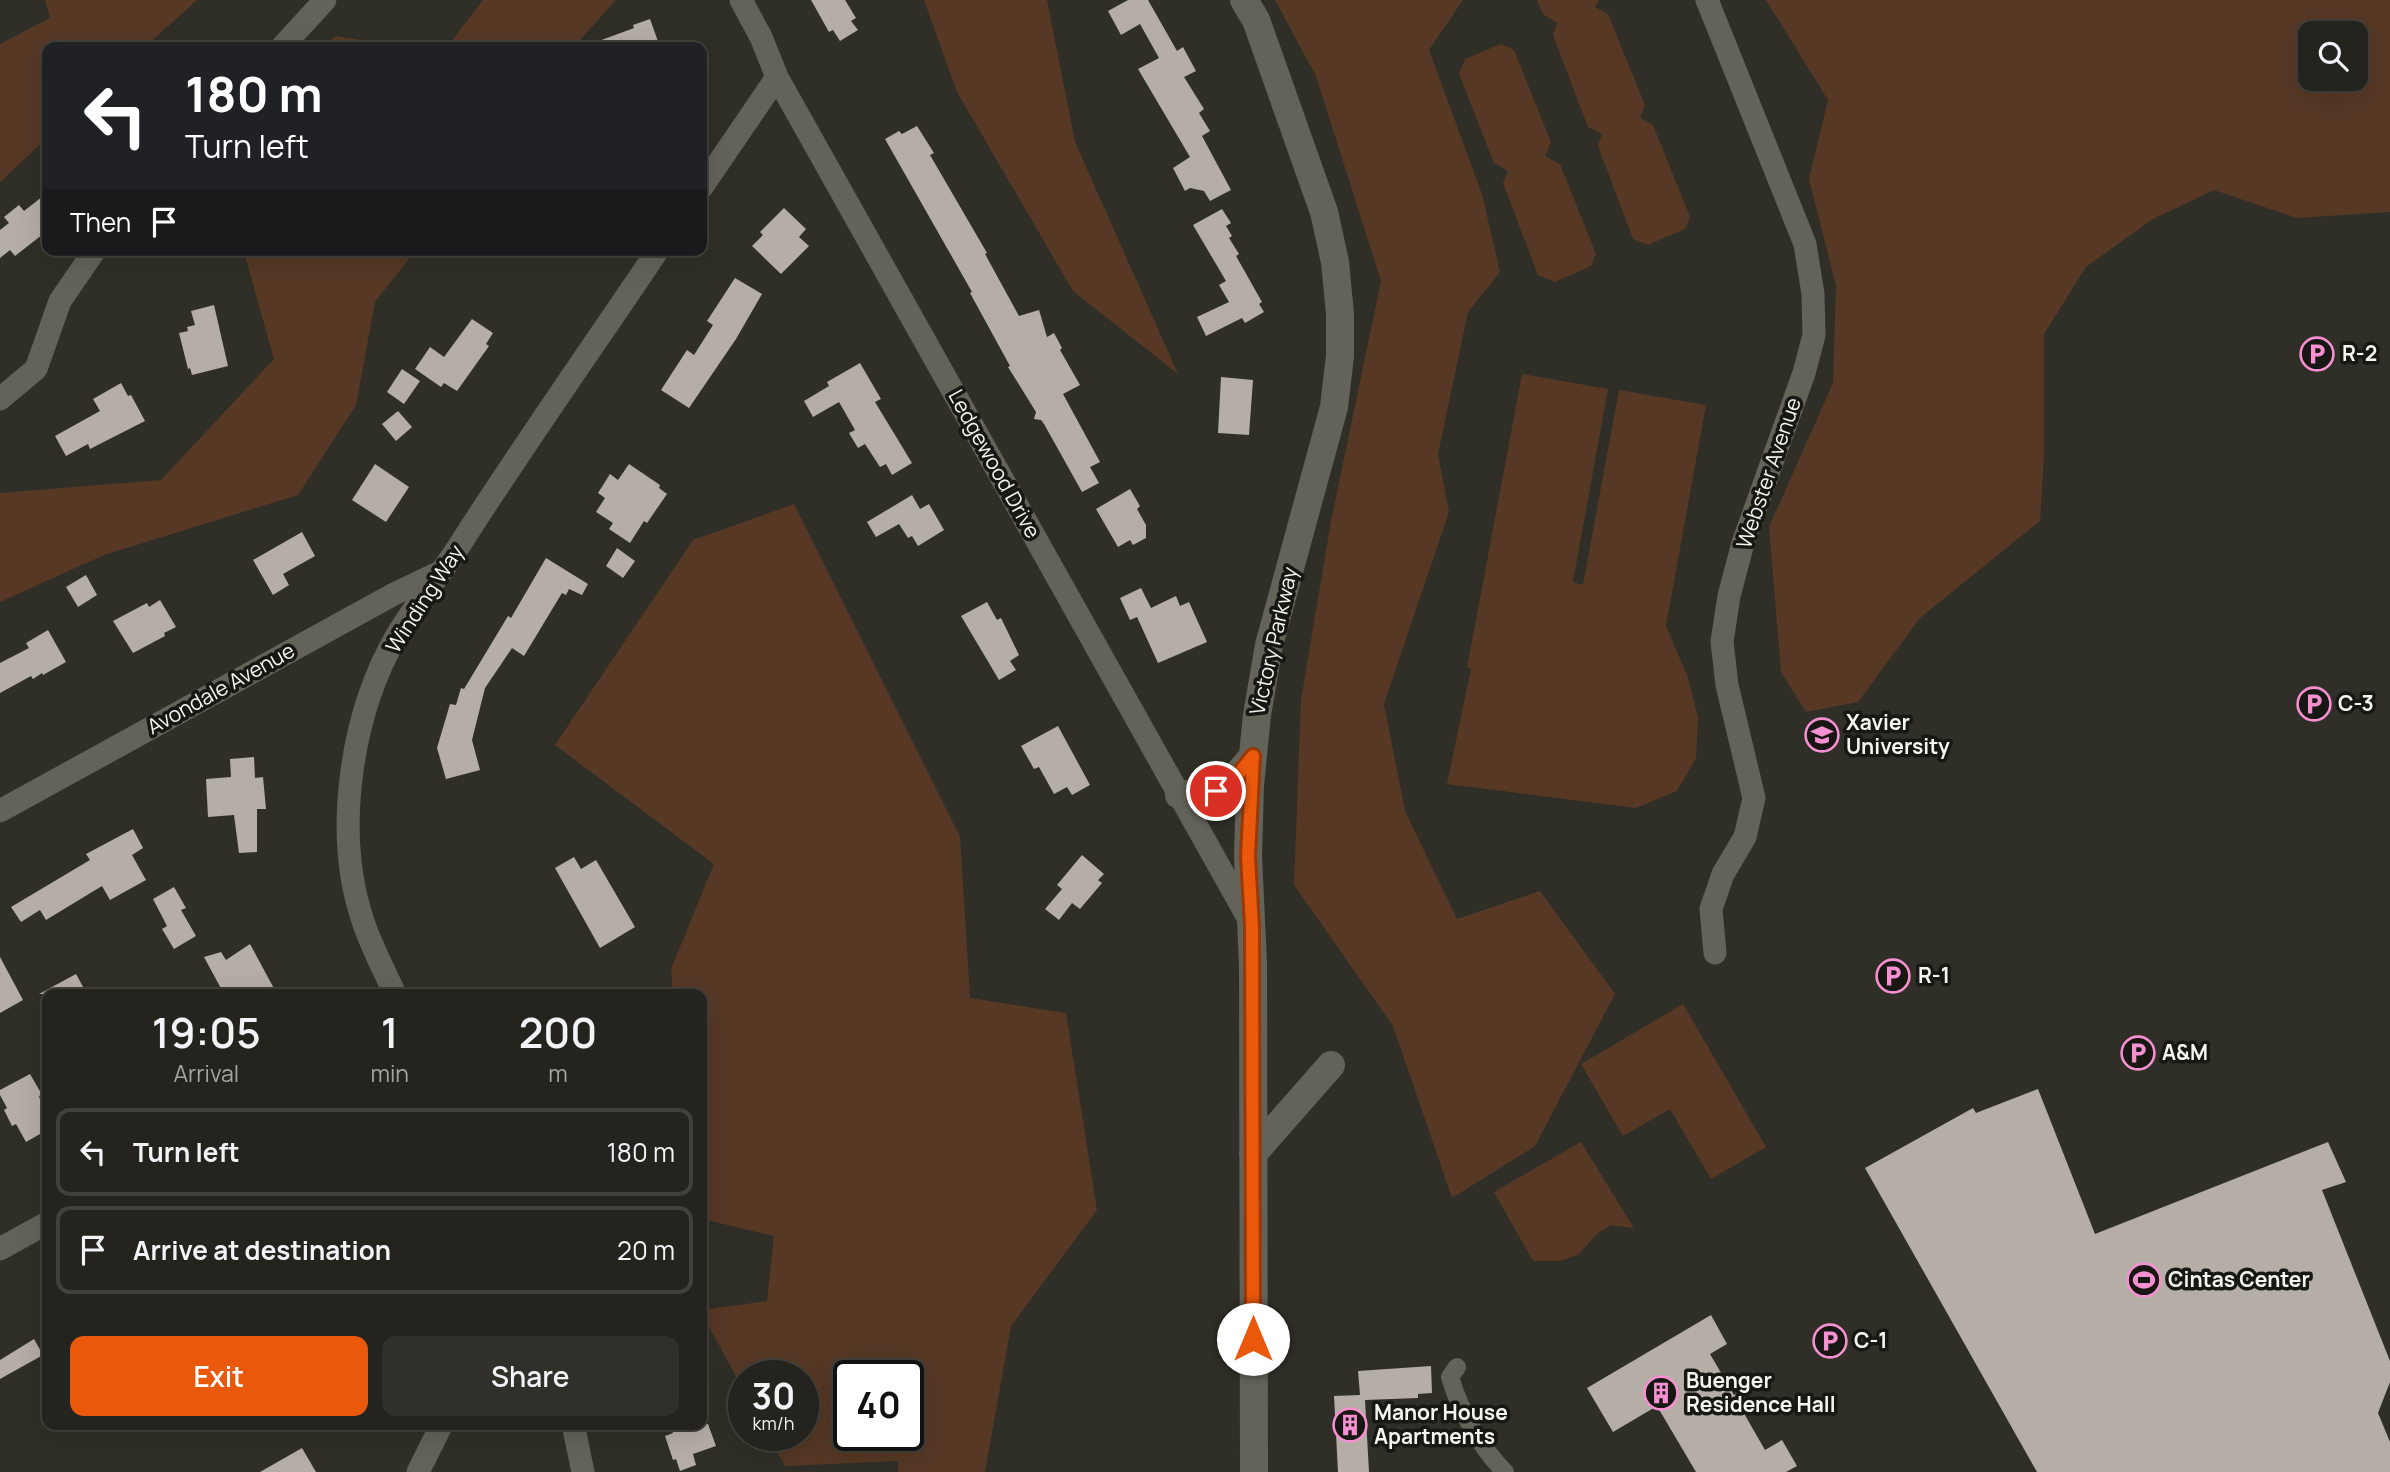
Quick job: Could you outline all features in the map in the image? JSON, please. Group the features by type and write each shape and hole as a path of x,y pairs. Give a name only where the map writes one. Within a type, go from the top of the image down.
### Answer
{"street":[{"path":"287,42 325,0"},
{"name":"Ledgewood Drive","path":"741,0 761,37 777,77 1252,926"},
{"name":"Victory Parkway","path":"1244,0 1256,20 1324,212 1335,262 1340,314 1334,407 1269,645 1253,756 1248,856 1252,926 1254,1472"},
{"name":"Webster Avenue","path":"1707,0 1805,244 1813,295 1814,335 1804,373 1743,543 1729,596 1722,642 1723,653 1727,685 1754,798 1745,837 1723,874 1711,909 1715,953"},
{"path":"707,180 777,77"},
{"path":"0,399 36,369 60,301 91,256"},
{"name":"Winding Way","path":"393,989 363,921 354,882 348,831 349,791 365,711 397,636 654,256"},
{"name":"Avondale Avenue","path":"0,811 394,594 444,570"},
{"path":"1179,795 1216,791 1236,777 1253,756"},
{"path":"1253,1154 1331,1065"},
{"path":"0,1249 42,1226"},
{"path":"1457,1367 1450,1377 1456,1397 1489,1456 1505,1472"},
{"path":"418,1472 439,1430"},
{"path":"574,1430 583,1472"}],"shaded area":[{"path":"45,0 197,0 151,42 42,42 42,143 0,182 0,44 50,18"},
{"path":"483,0 616,0 578,42 451,42"},
{"path":"924,0 1047,0 1075,142 1178,374 1073,291 957,92"},
{"path":"1275,0 1463,0 1429,50 1482,194 1500,272 1468,312 1438,454 1449,512 1384,704 1405,811 1457,919 1540,891 1615,994 1535,1146 1452,1198 1393,1026 1294,885 1301,700 1331,521 1381,281 1316,76"},
{"path":"1537,0 1599,0 1595,7 1608,14 1645,105 1640,118 1653,125 1690,217 1685,229 1648,245 1633,239 1598,146 1602,134 1588,127 1553,35 1557,23 1543,14"},
{"path":"1766,0 2390,0 2390,212 2297,218 2214,190 2153,219 2086,267 2044,334 2044,456 2040,521 1920,618 1858,702 1806,712 1781,672 1769,527 1833,383 1836,286 1809,179 1828,100"},
{"path":"335,36 376,42 329,42"},
{"path":"1501,44 1514,50 1551,142 1545,156 1560,164 1596,254 1591,266 1555,282 1538,275 1503,183 1508,171 1494,163 1459,74 1465,59"},
{"path":"245,256 411,256 375,302 356,405 298,495 104,555 0,602 0,493 161,480 274,359"},
{"path":"1522,374 1608,389 1573,582 1583,585 1619,390 1706,405 1666,626 1687,675 1698,717 1696,758 1677,791 1636,808 1447,784 1471,669 1467,668"},
{"path":"794,504 960,837 970,998 1066,1013 1097,1210 1011,1326 985,1472 898,1472 898,1461 785,1466 777,1451 819,1451 819,1360 728,1362 707,1323 707,1309 767,1301 774,1236 707,1220 707,989 673,989 671,969 714,864 555,745 693,540"},
{"path":"1683,1004 1766,1147 1711,1179 1670,1109 1623,1136 1581,1064"},
{"path":"1581,1142 1634,1228 1611,1225 1597,1234 1579,1254 1560,1261 1533,1261 1494,1192"}],"building":[{"path":"811,0 845,0 856,18 851,21 858,30 840,41 833,30 829,32"},
{"path":"1128,0 1148,0 1177,51 1183,47 1196,71 1184,77 1204,109 1199,113 1210,131 1202,136 1231,190 1210,201 1204,191 1190,188 1185,191 1173,168 1190,157 1138,69 1159,58 1140,24 1121,35 1108,11"},
{"path":"650,19 658,42 596,42 634,28 633,25"},
{"path":"917,126 934,153 930,155 987,253 985,254 1019,316 1039,310 1047,337 1054,333 1062,348 1060,350 1080,385 1063,394 1100,462 1090,467 1099,483 1082,492 1044,424 1041,420 1034,419 1036,412 1008,367 1010,366 970,293 972,292 885,139 899,131 902,134"},
{"path":"42,197 42,235 15,256 10,250 0,258 0,230 9,223 4,217 19,205 24,211"},
{"path":"784,208 806,229 799,237 809,246 781,274 752,246 763,235 760,232"},
{"path":"1222,209 1231,223 1226,226 1232,236 1229,238 1239,254 1236,256 1262,302 1259,304 1264,312 1245,323 1242,318 1206,336 1197,317 1229,302 1219,285 1226,281 1193,225"},
{"path":"735,278 762,294 736,339 689,408 661,390 687,350 694,355 713,325 707,321"},
{"path":"214,305 228,366 192,375 179,333 188,331 187,327 195,325 191,311"},
{"path":"472,319 493,333 486,344 489,346 457,391 444,383 441,387 415,369 430,347 444,357"},
{"path":"860,363 881,399 875,402 912,463 892,475 886,464 880,467 865,444 858,448 849,433 855,430 839,402 813,417 804,401 829,386 827,382"},
{"path":"402,369 420,381 404,404 387,392"},
{"path":"1221,377 1253,380 1249,435 1218,433"},
{"path":"121,383 145,421 90,449 88,444 66,456 55,436 100,411 93,399"},
{"path":"398,411 412,427 396,441 382,424"},
{"path":"375,464 409,487 386,522 352,500"},
{"path":"629,464 660,485 659,488 667,494 630,543 609,529 613,523 596,512 605,498 598,493 610,474 618,480"},
{"path":"1130,489 1140,506 1137,509 1146,525 1146,538 1133,545 1130,540 1118,547 1096,509"},
{"path":"912,495 920,509 929,504 944,530 918,546 912,536 908,538 899,524 876,537 867,522"},
{"path":"302,532 315,556 283,574 289,585 273,595 253,560"},
{"path":"617,548 635,561 623,578 606,566"},
{"path":"546,558 588,584 582,595 569,589 566,595 562,593 524,656 512,648 485,688 472,740 480,770 446,779 437,748 450,704 456,705 461,688 464,689 508,616 511,618"},
{"path":"86,575 97,595 78,607 66,587"},
{"path":"1141,588 1151,608 1176,596 1180,606 1189,602 1207,642 1158,663 1137,617 1130,620 1120,598"},
{"path":"160,600 176,627 133,653 113,621 147,603 149,607"},
{"path":"987,602 997,620 1001,618 1019,655 1010,661 1016,670 999,680 961,616"},
{"path":"48,630 66,662 33,679 31,676 0,693 0,663 29,648 26,643"},
{"path":"1058,726 1090,785 1072,795 1067,787 1054,794 1039,767 1034,769 1021,746"},
{"path":"254,757 255,778 263,777 266,809 257,809 257,852 239,853 234,815 208,817 206,779 231,777 230,759"},
{"path":"133,829 143,848 132,855 146,880 110,900 102,886 46,920 40,910 21,922 11,907 90,860 86,854"},
{"path":"1082,855 1104,874 1098,880 1102,883 1080,909 1072,903 1059,920 1045,909 1062,889 1057,885"},
{"path":"574,857 581,869 596,860 635,927 600,948 555,868"},
{"path":"174,887 186,908 181,910 196,936 174,949 162,929 167,926 153,899"},
{"path":"250,944 274,989 221,989 204,957 221,952 226,960"},
{"path":"0,957 23,1000 0,1013"},
{"path":"76,974 84,989 48,989"},
{"path":"30,1074 41,1093 42,1133 26,1142 16,1124 12,1126 4,1110 7,1108 0,1090"},
{"name":"Cintas Center","path":"2038,1089 2095,1234 2328,1142 2346,1182 2322,1190 2390,1361 2390,1382 2378,1413 2390,1442 2390,1472 2037,1472 1865,1168 1973,1108 1976,1113"},
{"name":"Buenger Residence Hall","path":"1711,1315 1727,1344 1710,1354 1734,1395 1741,1390 1750,1406 1742,1410 1765,1450 1782,1440 1797,1466 1786,1472 1696,1472 1657,1406 1613,1432 1587,1388"},
{"path":"34,1339 42,1353 0,1379 0,1360"},
{"name":"Manor House Apartments","path":"1431,1366 1432,1393 1418,1394 1418,1398 1365,1400 1369,1472 1338,1472 1334,1396 1360,1395 1358,1371"},
{"path":"708,1424 716,1446 693,1454 696,1465 680,1471 676,1459 673,1460 665,1436 673,1433 672,1430 707,1430"},
{"path":"302,1448 316,1472 260,1472"}],"place":[{"name":"R-2","path":"2317,354"},
{"name":"C-3","path":"2314,704"},
{"name":"Xavier University","path":"1822,735"},
{"name":"R-1","path":"1893,976"},
{"name":"A&M","path":"2138,1053"},
{"name":"Cintas Center","path":"2144,1280"},
{"name":"C-1","path":"1830,1341"},
{"name":"Buenger Residence Hall","path":"1661,1393"},
{"name":"Manor House Apartments","path":"1350,1425"}],"route":[{"path":"1216,791 1236,777 1253,756 1248,856 1252,926 1253,1339"}]}
